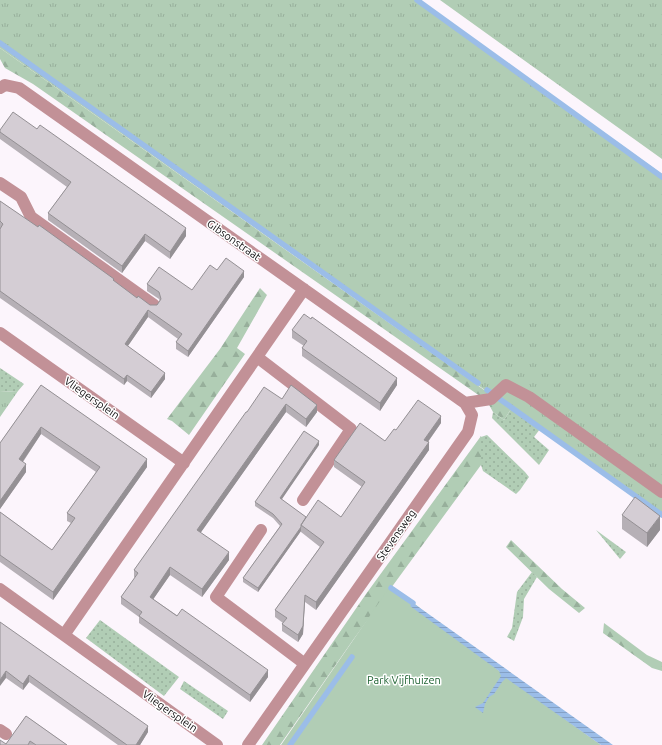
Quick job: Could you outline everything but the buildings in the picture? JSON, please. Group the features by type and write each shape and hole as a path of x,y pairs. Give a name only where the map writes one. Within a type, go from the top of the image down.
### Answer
{"street":[{"name":"Gibsonstraat","path":"0,88 5,85 19,88 464,403"},
{"path":"0,183 21,197 31,217 154,305"},
{"path":"64,636 304,289"},
{"name":"Vliegersplein","path":"0,333 184,462"},
{"path":"257,357 351,428 303,500"},
{"path":"464,403 491,399 506,385 529,397 662,492"},
{"name":"Stevensweg","path":"248,745 468,432 472,415 464,403"},
{"path":"261,530 216,596 305,664"},
{"name":"Vliegersplein","path":"0,589 217,745"}],"green space":[{"path":"0,0 419,0 662,174 662,515 0,48"},
{"path":"440,0 662,0 662,159"},
{"path":"0,48 511,409 504,420 493,412 487,401 33,84 5,68 0,59"},
{"path":"260,288 267,295 237,348 245,354 189,435 172,421 167,419 220,349"},
{"path":"0,368 24,384 18,391 0,392"},
{"path":"18,391 0,417 0,392"},
{"path":"511,409 540,429 534,437 549,450 539,465 492,418 493,412 504,420"},
{"path":"487,435 529,477 516,494 483,471 481,465 481,437"},
{"path":"481,436 485,450 481,465 353,640 280,745 262,745 366,594"},
{"path":"596,530 626,552 620,559"},
{"path":"511,540 562,589 585,608 579,613 549,589 506,547"},
{"path":"532,572 537,577 524,599 523,617 514,641 507,637 512,628 517,592"},
{"name":"Park Vijfhuizen","path":"391,585 512,681 601,745 281,745"},
{"path":"100,620 179,677 164,696 86,638"},
{"path":"604,623 647,655 662,662 662,671 652,668 603,633"},
{"path":"184,681 228,711 223,719 180,689"}],"water":[{"path":"413,603 613,745 601,745 506,678 494,694 489,697 485,704 483,713 475,707 483,703 501,676 499,671 410,606"}],"waterway":[{"path":"417,0 662,177"},
{"path":"0,43 478,383"},
{"path":"487,390 662,515"},
{"path":"391,588 413,603"},
{"path":"290,745 352,657"}]}
